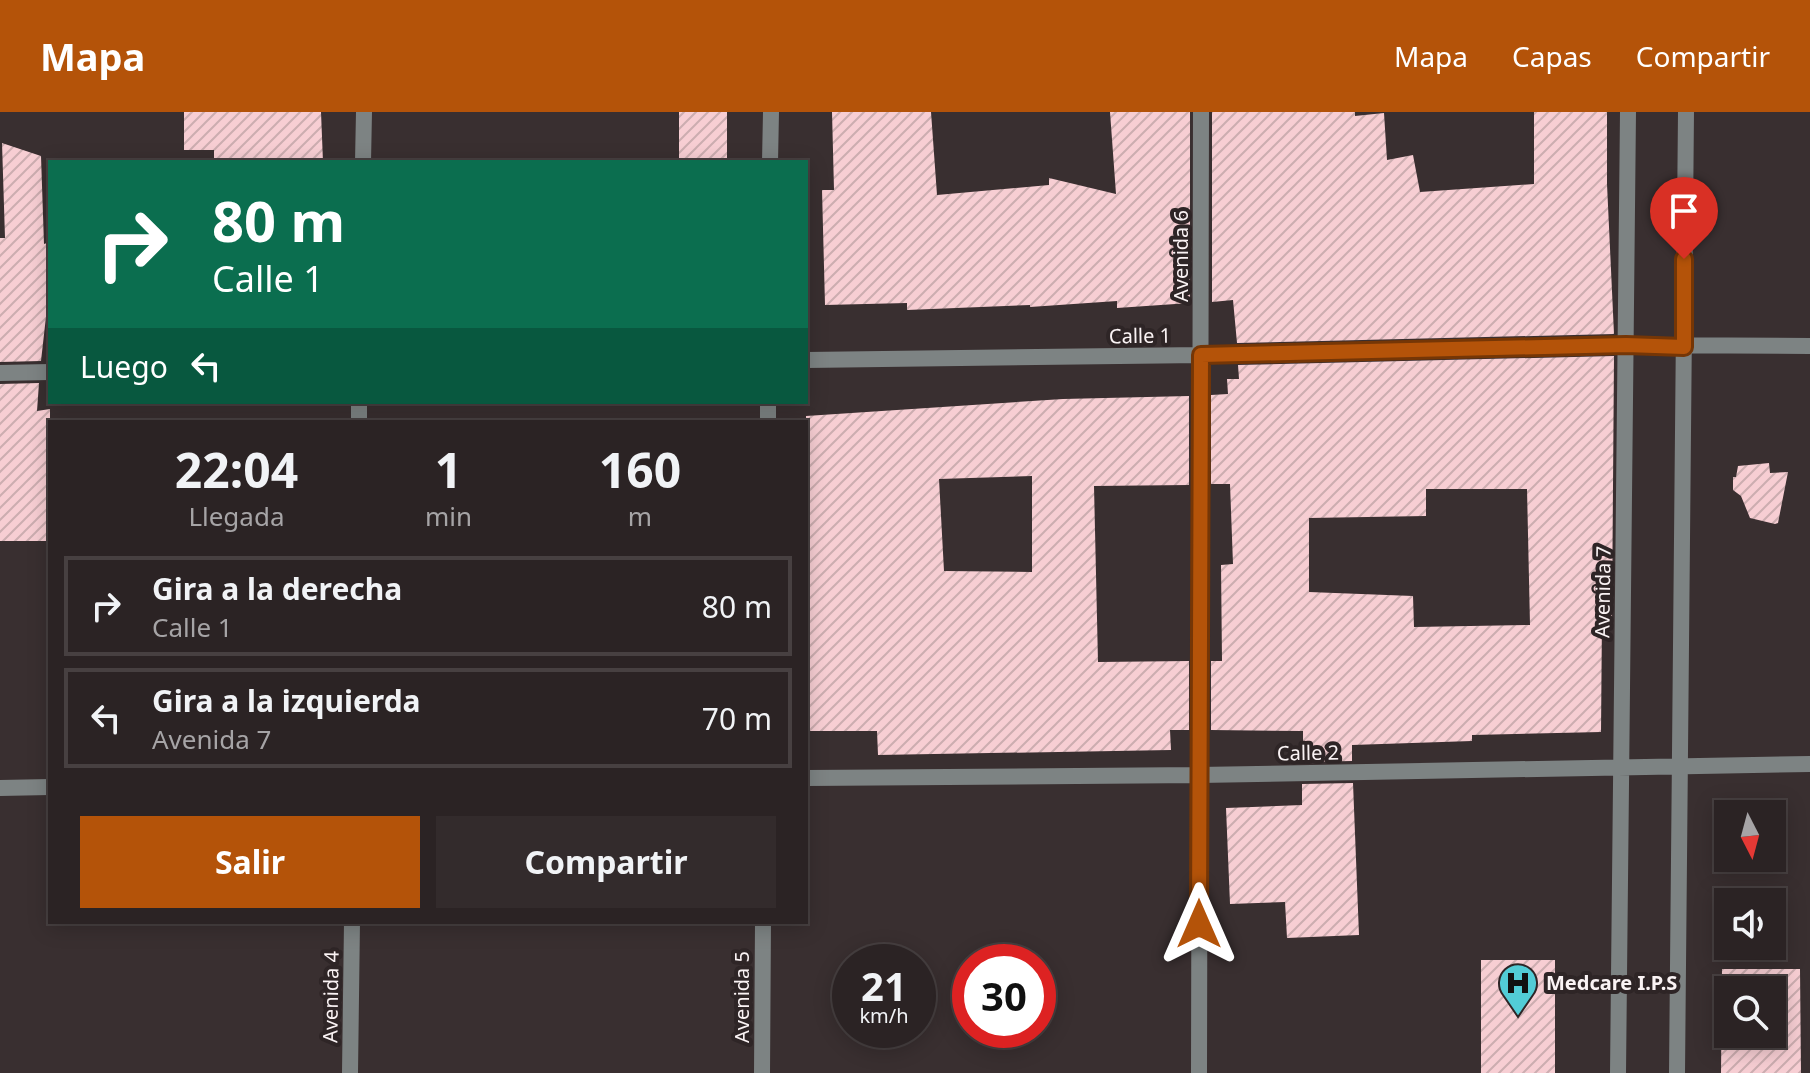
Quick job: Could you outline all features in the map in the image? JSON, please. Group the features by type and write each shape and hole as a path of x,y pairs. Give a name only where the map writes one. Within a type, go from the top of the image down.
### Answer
{"street":[{"path":"363,160 364,112"},
{"path":"770,160 771,112"},
{"name":"Avenida 6","path":"1199,1073 1201,112"},
{"name":"Avenida 7","path":"1618,1073 1628,112"},
{"path":"1677,1073 1686,112"},
{"name":"Calle 1","path":"808,360 1626,345 1810,346"},
{"path":"0,373 48,372"},
{"name":"Calle 2","path":"808,778 1199,775 1810,764"},
{"path":"0,788 48,787"},
{"name":"Avenida 4","path":"350,1073 352,924"},
{"name":"Avenida 5","path":"762,1073 763,924"}],"building":[{"path":"184,112 321,112 323,160 214,160 214,150 184,150"},
{"path":"679,112 727,112 727,160 679,160"},
{"path":"832,112 931,112 937,195 1049,185 1049,178 1116,194 1110,112 1190,112 1190,303 1117,308 1117,301 907,310 907,303 825,305 822,190 834,190"},
{"path":"1212,112 1355,112 1355,116 1384,113 1387,160 1413,155 1420,192 1534,184 1534,112 1607,112 1614,334 1237,343 1233,300 1212,302"},
{"path":"2,143 41,156 44,244 48,243 48,308 41,361 0,362 0,238 5,238"},
{"path":"1614,356 1612,617 1602,617 1601,732 1472,735 1472,741 1352,745 1352,761 1303,762 1303,731 1211,730 1211,661 1222,661 1221,565 1233,564 1230,484 1211,484 1211,395 1228,394 1227,379 1239,379 1238,365","holes":["1426,489 1527,489 1530,625 1414,627 1413,596 1309,592 1309,518 1426,516"]},
{"path":"39,383 37,411 50,409 48,541 0,541 0,384"},
{"path":"1189,396 1189,485 1094,486 1098,662 1189,661 1189,730 1170,730 1171,750 878,755 877,731 808,731 806,416 1063,399","holes":["1032,476 1032,572 944,571 939,479"]},
{"path":"1769,463 1770,473 1788,472 1778,523 1775,524 1750,518 1741,496 1733,490 1733,477 1736,477 1738,466"},
{"path":"1353,783 1359,935 1287,938 1285,902 1230,904 1226,808 1302,805 1302,784"},
{"name":"Medcare I.P.S","path":"1481,960 1555,960 1555,1073 1481,1073"},
{"path":"1722,969 1800,969 1801,1073 1721,1073 1721,1048 1786,1048 1786,976 1722,976"}],"place":[{"name":"Medcare I.P.S","path":"1518,1017"}],"route":[{"path":"1199,924 1201,355 1626,345 1684,347 1684,259"}]}
